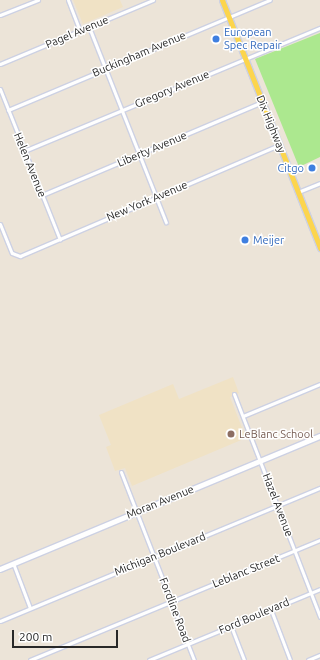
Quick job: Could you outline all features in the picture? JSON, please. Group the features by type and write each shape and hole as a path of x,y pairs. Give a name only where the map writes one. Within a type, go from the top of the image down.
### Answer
{"main road":[{"name":"Dix Highway","path":"222,0 320,248"},
{"name":"Moran Avenue","path":"0,568 320,436"}],"street":[{"path":"0,15 38,0"},
{"path":"68,0 80,31"},
{"name":"Pagel Avenue","path":"0,64 153,0"},
{"name":"Buckingham Avenue","path":"8,110 270,0"},
{"path":"89,27 166,222"},
{"name":"Gregory Avenue","path":"24,151 320,28"},
{"name":"Helen Avenue","path":"0,89 60,240"},
{"name":"Liberty Avenue","path":"42,195 262,102"},
{"name":"New York Avenue","path":"0,224 10,250 15,256 20,256 60,240 74,231 279,145"},
{"path":"298,192 320,183"},
{"path":"243,416 320,384"},
{"name":"Hazel Avenue","path":"234,394 312,592 320,617"},
{"name":"Fordline Road","path":"121,472 194,660"},
{"name":"Michigan Boulevard","path":"0,621 320,488"},
{"name":"Leblanc Street","path":"30,660 320,540"},
{"path":"13,563 30,608"},
{"name":"Ford Boulevard","path":"149,660 320,589"},
{"path":"271,610 290,660"},
{"path":"231,626 244,660"},
{"path":"308,660 320,655"}],"shaded area":[{"path":"73,0 120,0 123,7 83,24"},
{"path":"233,377 239,393 230,397 246,438 132,486 125,468 115,471 106,447 111,445 99,415 173,384 179,399"}],"green space":[{"path":"320,33 320,157 299,167 255,59"}],"place":[{"name":"European Spec Repair","path":"216,39"},
{"name":"Citgo","path":"312,168"},
{"name":"Meijer","path":"245,240"},
{"name":"LeBlanc School","path":"231,434"}]}
